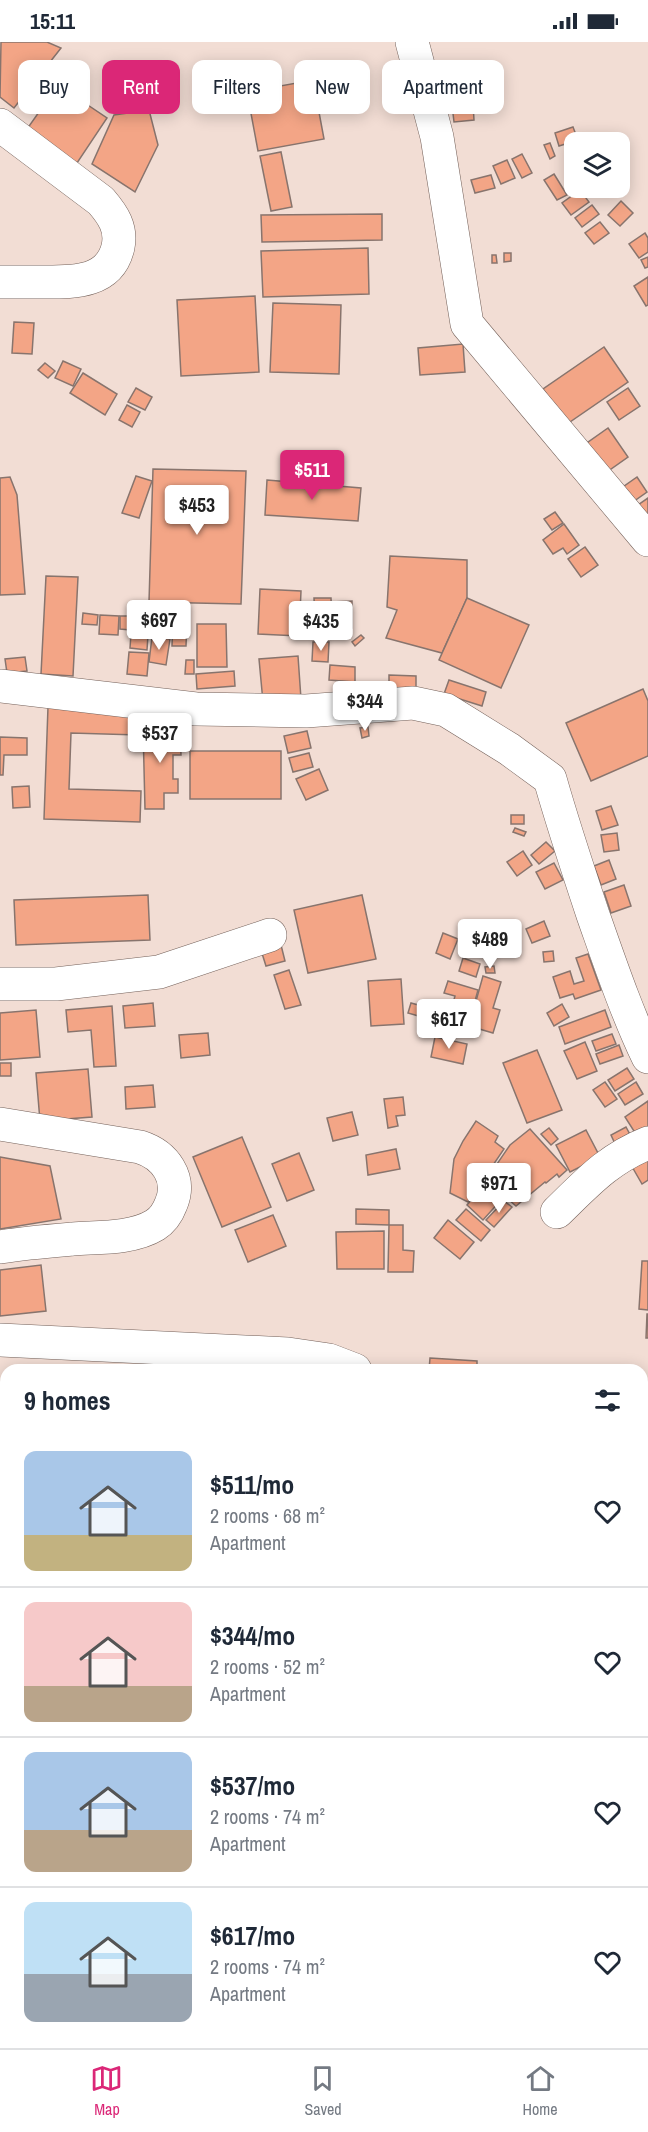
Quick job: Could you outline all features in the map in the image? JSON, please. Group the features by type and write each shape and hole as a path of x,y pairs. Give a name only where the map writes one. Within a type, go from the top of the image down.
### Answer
{"street":[{"path":"412,42 437,137 467,324 648,540"},
{"path":"0,125 101,201 113,215 119,237 116,254 111,263 97,276 87,280 0,282"},
{"path":"0,686 196,710 306,711 413,703 446,710 509,749 550,778 563,826 615,978 631,1022 648,1057"},
{"path":"0,984 56,984 159,972 270,935"},
{"path":"0,1124 151,1150 170,1169 175,1188 173,1198 163,1218 142,1230 126,1234 30,1242 0,1247"},
{"path":"556,1212 601,1169 628,1151 648,1143"},
{"path":"0,1340 288,1354 329,1360 339,1364"}],"building":[{"path":"1,42 47,42 61,48 52,60 18,60 18,103 14,108 0,97"},
{"path":"294,83 294,114 319,114 324,139 258,151 251,114 282,114 282,86"},
{"path":"90,107 107,118 77,163 27,129 38,114 90,114"},
{"path":"150,114 158,145 135,192 92,164 114,115"},
{"path":"453,114 474,114 474,120 454,122"},
{"path":"573,127 575,132 564,132 564,144 559,146 555,133"},
{"path":"550,143 555,156 550,159 544,145"},
{"path":"281,152 292,207 271,211 260,156"},
{"path":"522,154 532,173 522,178 512,159"},
{"path":"507,160 515,178 501,184 493,166"},
{"path":"554,174 564,190 564,196 557,200 544,180"},
{"path":"491,175 495,188 475,193 471,180"},
{"path":"569,198 586,198 589,202 571,215 562,203"},
{"path":"621,201 633,213 620,226 608,215"},
{"path":"592,205 599,214 582,227 575,218"},
{"path":"382,214 382,240 262,242 261,215"},
{"path":"600,222 609,233 594,244 585,233"},
{"path":"645,233 648,238 648,252 639,258 629,244"},
{"path":"368,248 369,294 263,297 261,251"},
{"path":"504,253 511,253 511,261 504,262"},
{"path":"492,255 496,255 497,263 492,263"},
{"path":"648,257 648,267 645,268 641,260"},
{"path":"648,277 648,305 646,306 634,286"},
{"path":"255,296 259,372 181,376 177,300"},
{"path":"273,303 341,305 339,374 270,372"},
{"path":"14,322 34,323 32,354 12,353"},
{"path":"463,344 465,372 420,375 418,348"},
{"path":"604,347 628,382 567,424 543,389"},
{"path":"63,361 81,369 73,386 55,378"},
{"path":"45,363 55,371 48,378 38,370"},
{"path":"83,373 117,394 105,415 70,393"},
{"path":"136,388 152,397 145,410 128,402"},
{"path":"628,388 640,406 619,420 607,402"},
{"path":"127,405 140,412 132,427 119,420"},
{"path":"608,428 628,457 604,474 584,445"},
{"path":"153,469 246,471 241,604 149,602"},
{"path":"136,476 152,481 139,518 122,513"},
{"path":"10,477 17,495 25,594 0,595 0,478"},
{"path":"637,477 647,492 630,504 620,489"},
{"path":"267,480 361,488 358,521 265,515"},
{"path":"648,498 648,520 638,505"},
{"path":"555,512 563,523 552,530 544,519"},
{"path":"564,524 579,545 567,554 563,548 553,554 543,540"},
{"path":"585,547 598,565 581,577 568,559"},
{"path":"390,556 467,560 467,598 442,653 386,638 397,610 387,607"},
{"path":"46,576 78,577 73,676 41,674"},
{"path":"260,589 301,591 299,636 258,634"},
{"path":"314,598 331,598 332,621 315,621"},
{"path":"467,598 529,625 501,688 439,660"},
{"path":"352,601 352,628 333,629 332,602"},
{"path":"83,613 98,615 97,625 82,624"},
{"path":"135,613 155,614 153,633 134,632"},
{"path":"100,615 119,616 118,635 99,634"},
{"path":"120,616 130,616 130,630 120,629"},
{"path":"158,617 167,617 166,627 157,627"},
{"path":"173,618 187,619 186,646 172,646"},
{"path":"197,624 226,624 227,667 197,667"},
{"path":"131,634 148,635 147,650 130,648"},
{"path":"361,635 364,638 355,646 352,642"},
{"path":"152,637 170,639 166,665 149,662"},
{"path":"313,642 329,642 328,662 312,661"},
{"path":"129,652 149,653 147,676 127,674"},
{"path":"298,656 301,699 263,702 259,659"},
{"path":"25,657 27,671 7,673 5,659"},
{"path":"186,660 194,660 194,674 185,674"},
{"path":"330,665 355,667 355,682 329,680"},
{"path":"234,671 235,686 197,689 196,674"},
{"path":"389,675 416,676 416,692 389,692"},
{"path":"449,680 486,692 482,706 444,694"},
{"path":"643,689 648,701 648,756 591,781 566,723"},
{"path":"48,707 138,709 138,735 71,733 69,789 141,791 140,822 44,819"},
{"path":"180,726 181,755 173,755 173,779 178,779 178,793 164,793 164,809 145,809 143,727"},
{"path":"368,727 369,736 362,738 360,728"},
{"path":"307,731 311,748 288,753 284,736"},
{"path":"0,737 27,738 27,755 4,755 3,775 0,775"},
{"path":"190,751 281,751 281,799 190,799"},
{"path":"309,753 313,767 293,772 289,758"},
{"path":"319,769 328,790 306,800 296,779"},
{"path":"29,786 30,807 13,808 12,787"},
{"path":"611,806 618,825 602,830 596,811"},
{"path":"511,815 524,815 524,824 511,824"},
{"path":"515,828 526,832 524,836 513,832"},
{"path":"617,833 619,850 604,852 601,835"},
{"path":"546,842 555,851 539,864 531,855"},
{"path":"523,851 532,865 517,876 507,862"},
{"path":"609,860 616,879 601,885 594,866"},
{"path":"554,863 563,880 545,889 536,872"},
{"path":"624,885 631,906 611,913 604,892"},
{"path":"148,895 150,940 16,945 14,900"},
{"path":"362,895 376,959 308,973 294,910"},
{"path":"544,921 550,936 532,943 526,929"},
{"path":"443,933 458,939 450,959 436,953"},
{"path":"280,941 285,961 266,966 260,947"},
{"path":"553,951 554,961 544,962 543,952"},
{"path":"588,954 601,990 575,999 573,994 560,998 553,977 570,971 574,984 584,981 576,958"},
{"path":"463,958 480,964 476,977 459,971"},
{"path":"494,966 495,973 486,973 485,967"},
{"path":"289,970 301,1005 285,1009 274,975"},
{"path":"483,976 501,982 493,1008 500,1010 493,1033 469,1026"},
{"path":"401,979 404,1024 371,1026 368,981"},
{"path":"448,981 478,990 467,1030 408,1013 411,1003 450,1014 455,996 444,993"},
{"path":"153,1003 155,1026 125,1028 123,1006"},
{"path":"562,1004 569,1017 554,1026 547,1013"},
{"path":"112,1006 116,1066 94,1067 91,1030 68,1032 66,1010"},
{"path":"36,1010 40,1057 0,1060 0,1013"},
{"path":"605,1010 611,1027 565,1044 559,1027"},
{"path":"208,1033 210,1055 181,1058 179,1035"},
{"path":"612,1034 616,1044 596,1051 592,1041"},
{"path":"435,1037 467,1044 463,1064 431,1057"},
{"path":"585,1042 597,1071 577,1079 564,1051"},
{"path":"619,1045 623,1056 600,1064 596,1054"},
{"path":"537,1050 562,1110 527,1123 503,1063"},
{"path":"0,1063 11,1063 11,1076 0,1076"},
{"path":"627,1068 634,1079 615,1091 608,1080"},
{"path":"88,1069 92,1117 40,1121 36,1073"},
{"path":"605,1082 617,1099 605,1107 593,1090"},
{"path":"636,1082 643,1094 625,1105 618,1094"},
{"path":"153,1085 155,1107 126,1109 125,1087"},
{"path":"403,1097 405,1115 396,1116 398,1126 388,1128 384,1099"},
{"path":"648,1101 648,1133 639,1139 625,1117"},
{"path":"352,1112 358,1135 333,1141 327,1118"},
{"path":"476,1121 498,1136 495,1142 504,1149 468,1202 450,1193 454,1159"},
{"path":"626,1127 633,1140 617,1148 611,1135"},
{"path":"549,1128 558,1139 551,1145 541,1134"},
{"path":"530,1129 567,1170 559,1177 557,1174 545,1182 516,1206 486,1180 510,1145"},
{"path":"586,1130 600,1157 570,1172 556,1145"},
{"path":"242,1137 271,1207 222,1227 193,1157"},
{"path":"396,1149 400,1169 368,1175 366,1155"},
{"path":"648,1150 648,1180 642,1184 627,1158"},
{"path":"299,1153 314,1190 287,1201 272,1164"},
{"path":"0,1157 50,1166 61,1219 0,1229"},
{"path":"484,1185 501,1200 483,1220 467,1205"},
{"path":"504,1201 512,1207 494,1227 486,1220"},
{"path":"356,1209 389,1210 389,1225 356,1224"},
{"path":"466,1209 490,1230 481,1241 456,1220"},
{"path":"273,1215 286,1246 248,1262 235,1230"},
{"path":"448,1220 474,1242 460,1259 434,1238"},
{"path":"389,1225 403,1225 403,1250 414,1251 413,1272 388,1272"},
{"path":"384,1231 384,1269 337,1269 336,1232"},
{"path":"642,1261 648,1261 648,1310 639,1309"},
{"path":"41,1265 46,1311 0,1316 0,1270"},
{"path":"647,1314 648,1338 646,1338"},
{"path":"430,1358 477,1361 477,1364 430,1364"}]}
